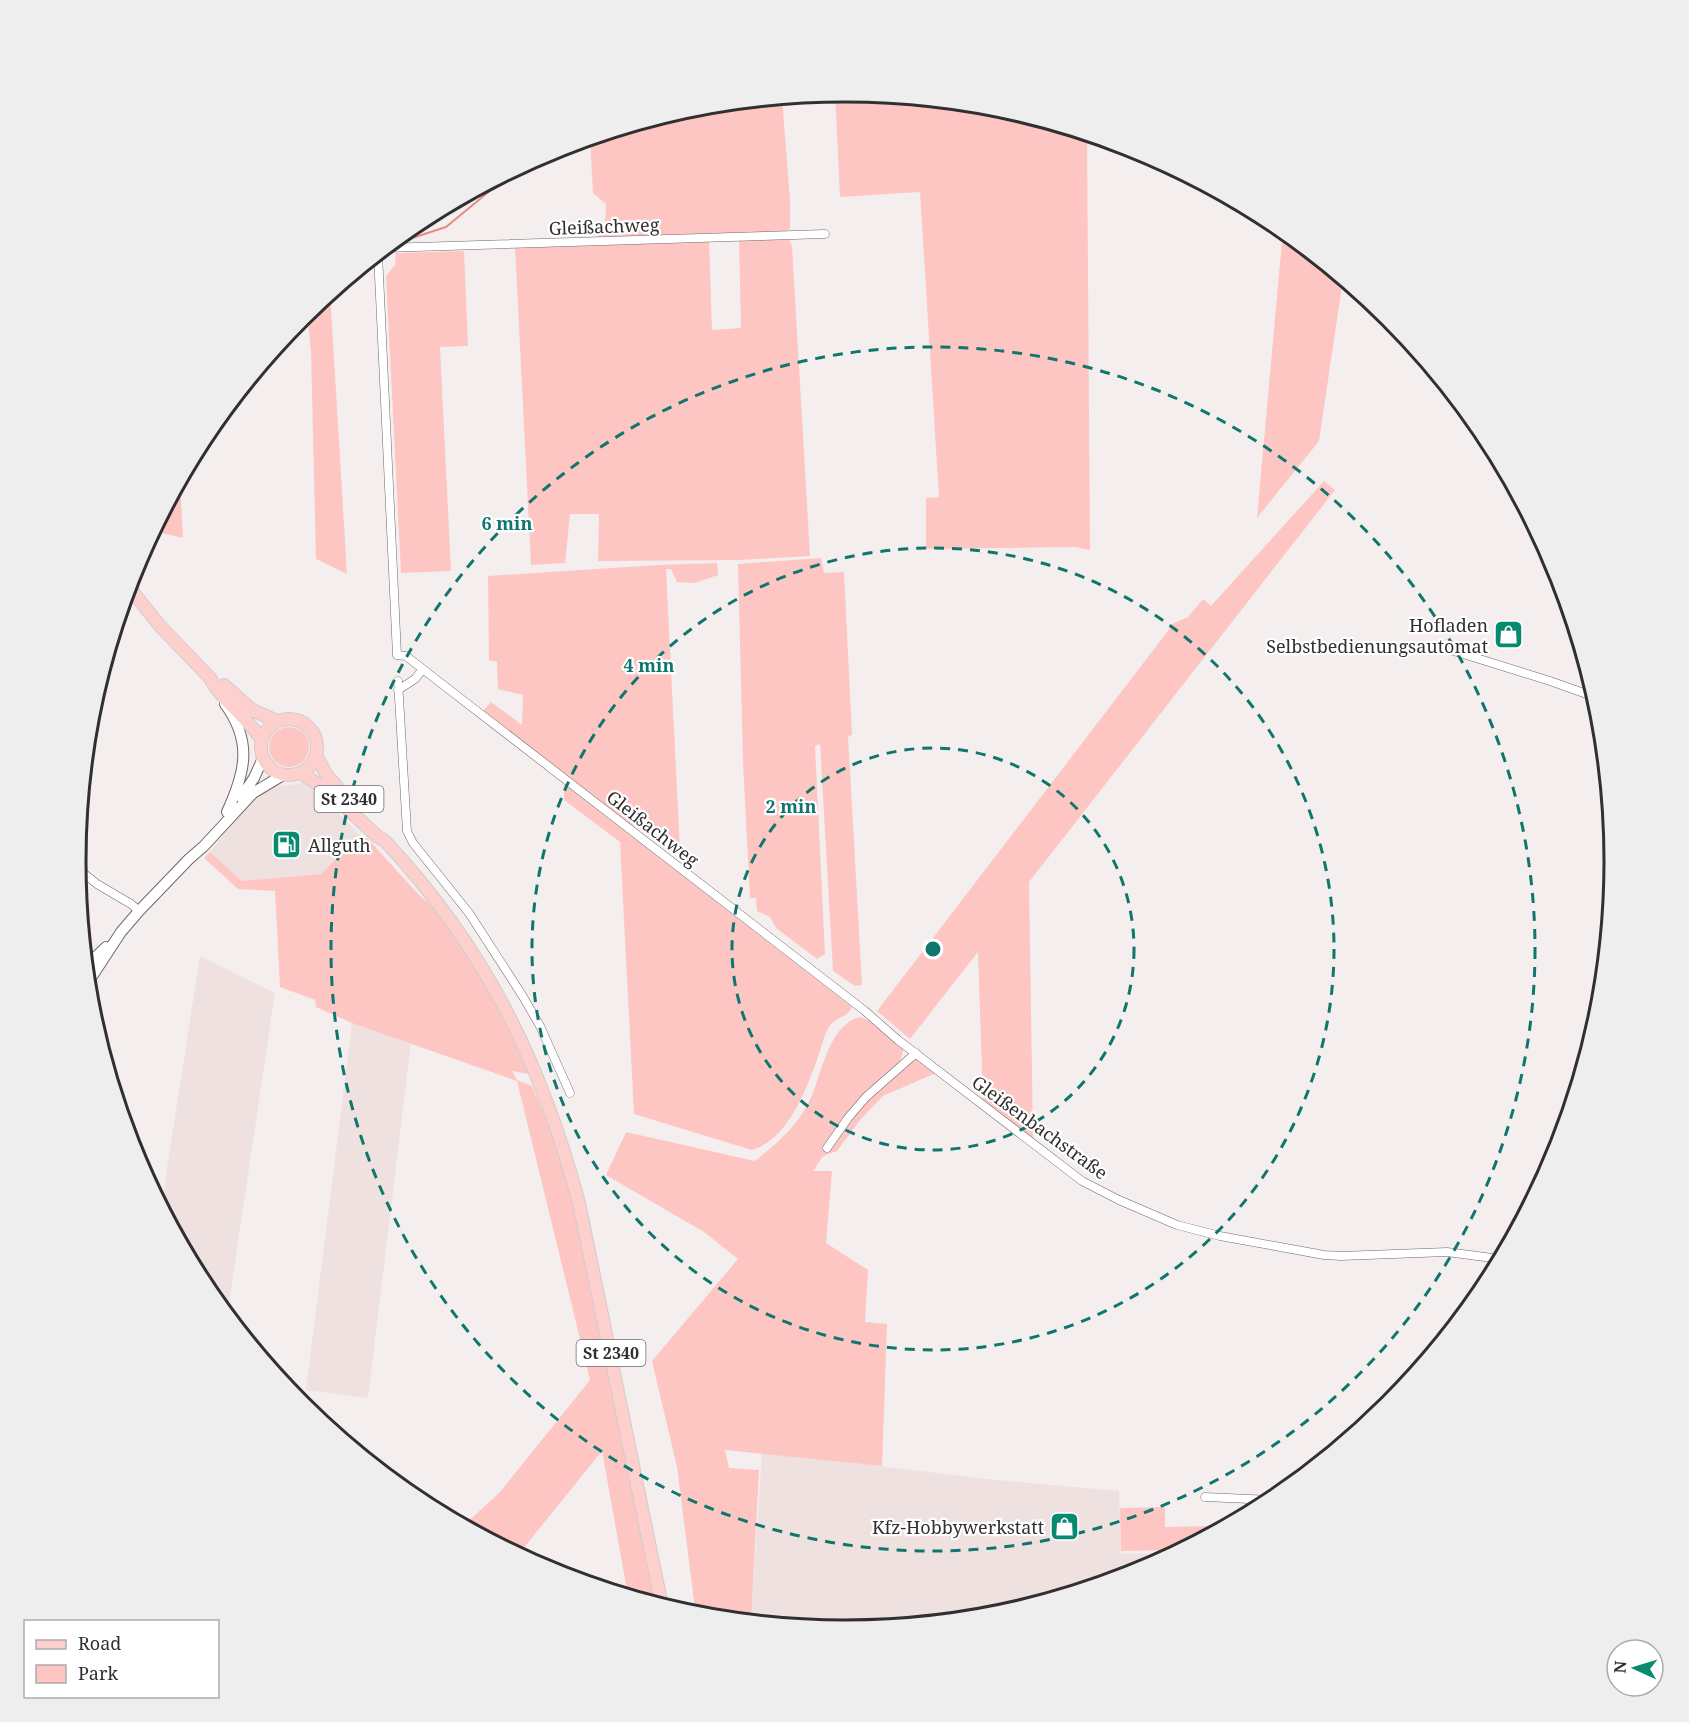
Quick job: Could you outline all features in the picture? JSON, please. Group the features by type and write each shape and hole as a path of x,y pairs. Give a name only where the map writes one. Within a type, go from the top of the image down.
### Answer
{"main road":[{"name":"St 2340","path":"134,594 160,626 246,718 261,739"},
{"name":"St 2340","path":"212,682 219,681 252,710 277,721 287,718 298,720 307,725 314,734 317,744 313,763 300,773 283,775"},
{"path":"277,721 267,729 261,739 260,749 267,766 283,775"},
{"name":"St 2340","path":"316,755 326,774 381,832 385,841 429,892 476,957 504,1005 534,1066 564,1146 579,1203 660,1597"},
{"name":"St 2340","path":"300,773 325,788 385,841"}],"street":[{"name":"Gleißachweg","path":"398,248 825,234"},
{"name":"Gleißachweg","path":"378,262 397,655 406,656 865,1011"},
{"path":"1444,648 1584,693"},
{"path":"398,690 415,679 422,670"},
{"path":"398,681 407,831 413,843 469,913 522,995 540,1026 570,1093"},
{"path":"212,682 216,693 230,711 243,744 242,775 227,812"},
{"path":"94,973 139,911 189,859 244,794 263,758"},
{"path":"189,859 253,793 283,775"},
{"path":"86,875 139,911"},
{"path":"92,960 122,932"},
{"name":"Gleißenbachstraße","path":"865,1011 1082,1181 1177,1225 1220,1236 1324,1255 1447,1252 1492,1258"},
{"path":"827,1148 866,1097 916,1053"},
{"path":"1205,1497 1254,1499"}],"shaded area":[{"path":"302,783 319,791 360,835 321,874 242,881 210,852 246,804 269,788"},
{"path":"200,956 275,993 229,1305 187,1240 163,1195"},
{"path":"352,1023 411,1042 368,1398 306,1390"},
{"path":"762,1452 996,1480 1119,1491 1121,1554 1154,1553 1088,1580 1041,1594 944,1614 844,1620 751,1615"}],"green space":[{"path":"835,102 944,108 1041,128 1087,142 1090,550 1075,547 926,549 926,498 939,497 920,192 840,197"},
{"path":"783,105 790,200 790,228 787,231 595,240 605,222 606,204 593,193 590,146 648,128 696,117 745,108"},
{"path":"739,239 789,239 792,246 810,556 739,560 598,561 599,514 570,514 565,563 531,565 515,247 709,240 712,330 741,328"},
{"path":"1282,241 1342,287 1319,441 1257,518"},
{"path":"464,251 468,346 440,347 451,571 401,573 386,276 395,265 396,253"},
{"path":"331,303 347,574 316,559 311,351 308,324"},
{"path":"1324,481 1335,490 1029,882 1033,1139 983,1102 978,952 910,1039 877,1011 1174,623 1188,617 1203,599 1211,606"},
{"path":"181,493 183,538 160,533"},
{"path":"821,558 824,573 844,572 852,735 848,736 862,985 855,986 833,971 820,744 815,746 825,954 817,959 776,928 770,917 757,911 756,898 750,898 743,762 738,564"},
{"path":"717,563 718,575 695,583 677,582 671,569 666,569 680,851 633,818 633,829 483,711 491,702 522,725 523,695 498,689 497,662 489,660 488,576"},
{"path":"289,727 303,733 309,747 303,761 289,767 275,761 269,747 275,733"},
{"path":"564,784 852,1007 848,1013 829,1027 809,1082 795,1111 776,1135 765,1144 752,1150 634,1114 620,842 564,800"},
{"path":"360,835 368,839 446,923 480,973 506,1020 529,1074 512,1071 517,1080 532,1086 558,1148 573,1204 654,1595 626,1588 602,1451 523,1548 469,1520 500,1492 590,1380 517,1081 352,1023 316,1007 315,1000 280,987 275,891 238,889 204,858 210,852 242,881 321,874"},
{"path":"860,1017 873,1022 904,1048 900,1061 906,1065 916,1058 936,1073 883,1096 861,1119 837,1151 823,1156 813,1171 832,1171 826,1243 868,1270 865,1322 887,1324 882,1466 725,1450 729,1468 759,1470 751,1615 695,1605 677,1467 652,1361 738,1259 704,1232 606,1175 626,1132 755,1161 791,1128 808,1104 833,1041 849,1022"},
{"path":"1165,1507 1165,1527 1209,1526 1161,1550 1121,1551 1120,1508"}],"waterway":[{"path":"411,238 446,227 491,190"}],"place":[{"name":"Hofladen Selbstbedienungsautomat","path":"1509,635"},
{"name":"Allguth","path":"287,845"},
{"name":"Kfz-Hobbywerkstatt","path":"1065,1527"}]}
